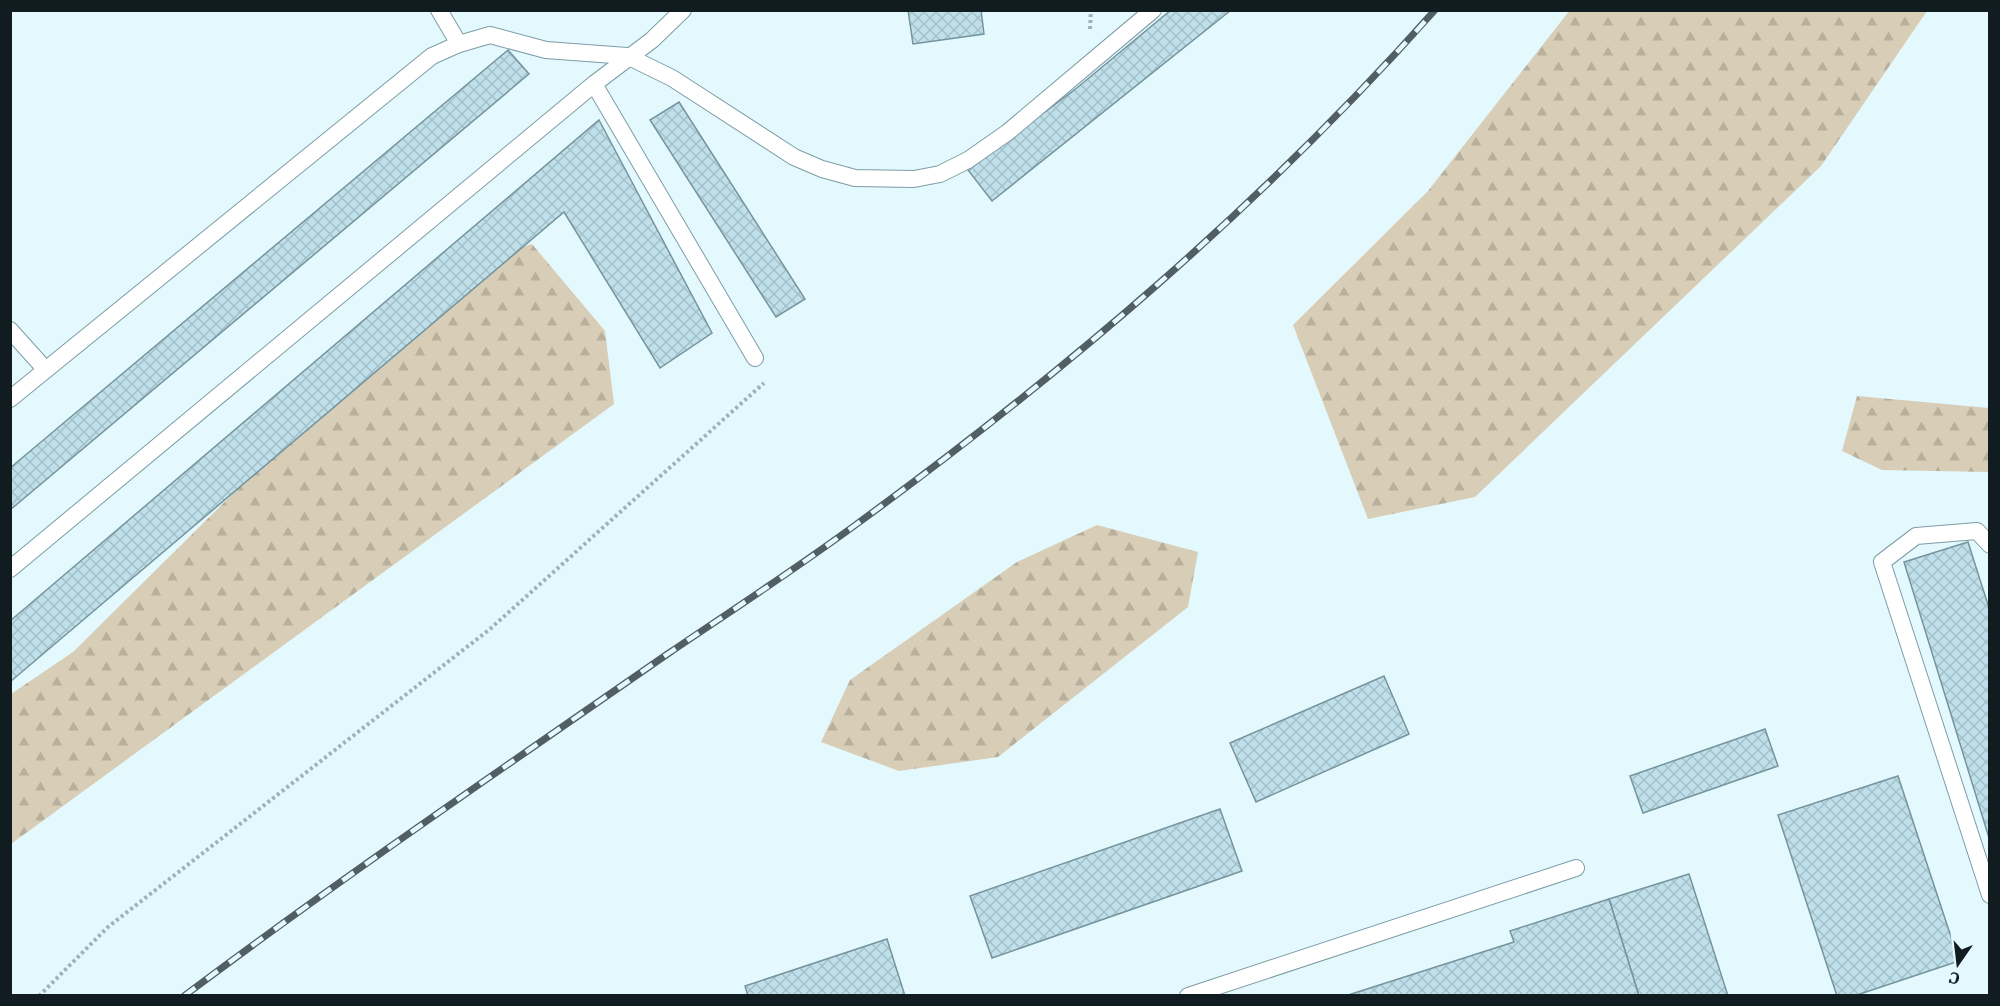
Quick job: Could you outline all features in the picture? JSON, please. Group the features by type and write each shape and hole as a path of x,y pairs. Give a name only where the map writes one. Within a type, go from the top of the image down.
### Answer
{"lane":[{"path":"440,10 459,44"},
{"path":"10,569 627,56 652,40 683,10"},
{"path":"10,399 168,273 432,56 459,44 490,35 546,50 627,56 672,78 794,157 822,169 855,178 914,179 940,174 968,160 1008,132 1152,10"},
{"path":"594,84 755,358"},
{"path":"10,330 45,369"},
{"path":"1989,545 1977,531 1916,536 1882,562 1989,895"},
{"path":"1188,996 1576,868"}],"path":[{"path":"39,996 108,927 499,621 765,383 755,358"}],"green space":[{"path":"1570,10 1927,11 1821,166 1475,497 1368,519 1293,325 1428,191"},
{"path":"532,244 605,331 614,404 11,844 11,694 73,652 464,265"},
{"path":"1857,396 1989,408 1989,472 1882,470 1842,451"},
{"path":"1097,525 1198,552 1188,607 998,757 899,771 821,742 850,680 1017,562"}],"building":[{"path":"908,10 981,10 984,34 913,44"},
{"path":"1171,10 1231,10 992,201 968,170 1078,87"},
{"path":"508,50 529,74 10,510 10,468"},
{"path":"679,102 805,299 776,317 650,120"},
{"path":"599,120 712,333 660,368 564,212 10,682 10,621"},
{"path":"1968,542 1990,611 1990,841 1904,562"},
{"path":"1384,676 1409,734 1256,802 1230,743"},
{"path":"1765,729 1778,766 1643,813 1630,776"},
{"path":"1898,776 1959,961 1854,996 1837,996 1778,815"},
{"path":"1220,809 1242,871 992,958 970,896"},
{"path":"1689,874 1728,996 1639,996 1609,899"},
{"path":"1609,899 1639,996 1345,996 1514,942 1510,931"},
{"path":"887,939 905,996 748,996 745,986"}],"railway":[{"path":"184,996 425,822 831,542 1009,408 1085,347 1231,219 1369,82 1435,10"}]}
